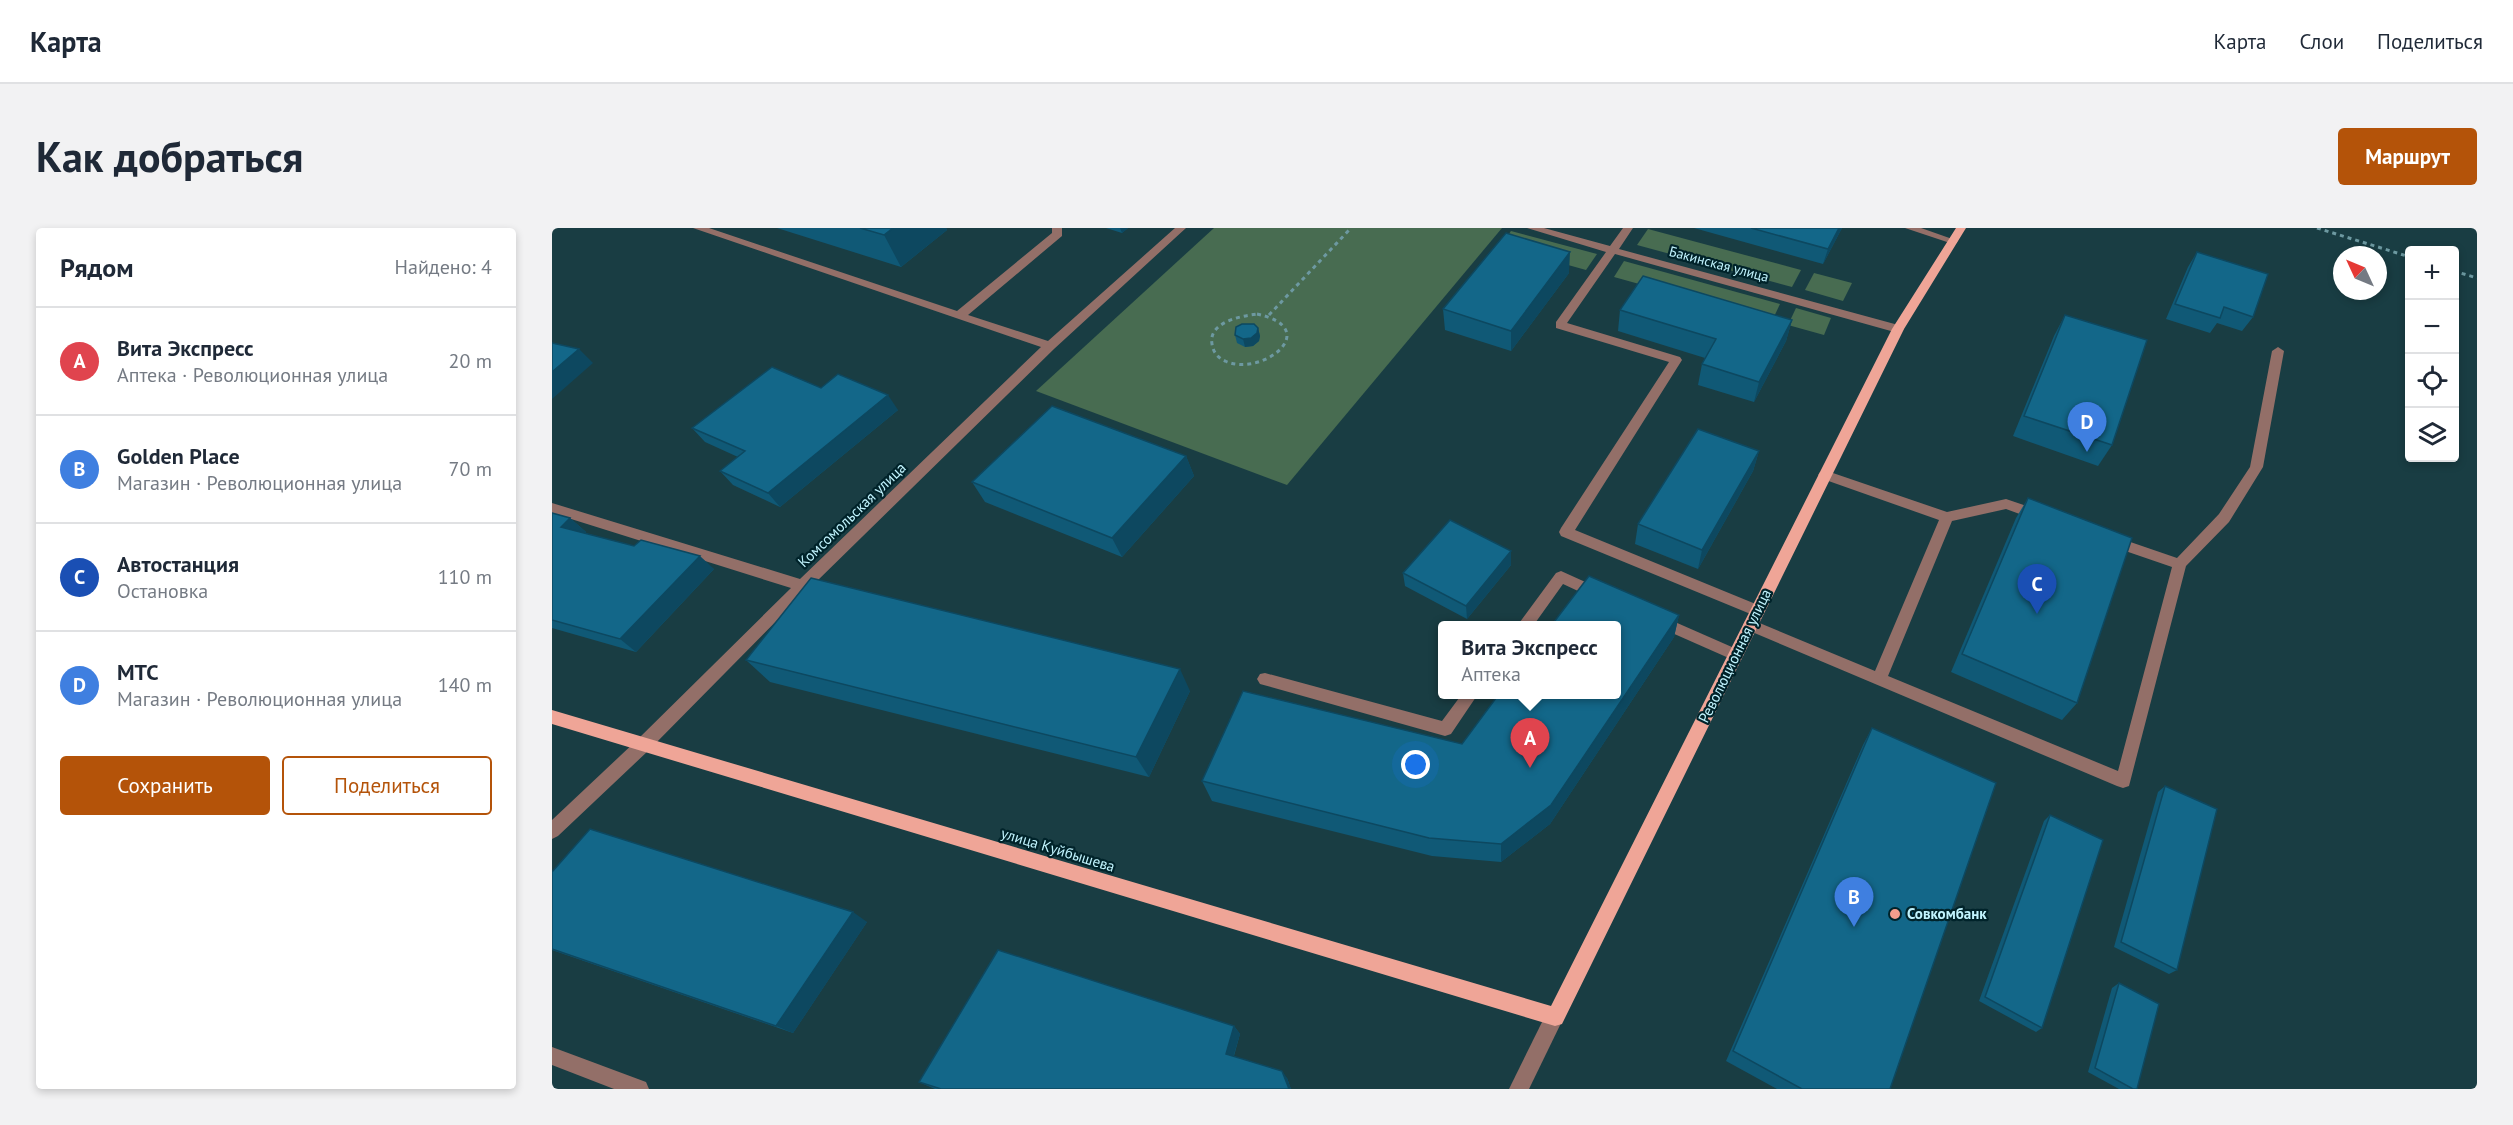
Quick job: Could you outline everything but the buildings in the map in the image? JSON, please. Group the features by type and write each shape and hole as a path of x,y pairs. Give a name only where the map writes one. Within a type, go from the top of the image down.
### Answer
{"main road":[{"name":"Революционная улица","path":"1555,1017 1898,329 1957,235"},
{"name":"улица Куйбышева","path":"552,717 1555,1017"}],"street":[{"path":"698,228 1050,346"},
{"path":"959,316 1058,234 1057,228"},
{"name":"Комсомольская улица","path":"552,831 643,745 802,586 1050,346 1180,228"},
{"name":"Бакинская улица","path":"1532,228 1898,329"},
{"path":"1628,228 1560,325 1676,360 1566,532 1758,611"},
{"path":"1910,228 1957,235"},
{"path":"1750,625 2124,781 2180,564 2224,518 2256,467 2278,351"},
{"path":"1825,475 1947,517 2006,504 2050,519"},
{"path":"552,508 821,591"},
{"path":"1879,679 1947,517"},
{"path":"2093,534 2180,564"},
{"path":"1528,621 1561,577 1615,601"},
{"path":"1648,616 1736,655"},
{"path":"1265,679 1445,729 1467,699"},
{"name":"Революционная улица","path":"1519,1089 1555,1017"},
{"path":"552,1056 639,1089"}],"path":[{"path":"1269,315 1285,327 1288,334 1283,350 1275,356 1252,364 1240,365 1219,358 1212,351 1213,334 1220,326 1243,315 1269,315 1351,228"},
{"path":"2317,228 2405,256"},
{"path":"2459,273 2477,278"}],"green space":[{"path":"1214,228 1502,228 1287,485 1036,391"},
{"path":"1648,229 1801,270 1792,287 1637,245"},
{"path":"1511,231 1597,254 1586,270 1500,246"},
{"path":"1624,261 1780,304 1772,321 1614,277"},
{"path":"1814,273 1852,283 1843,301 1805,290"},
{"path":"1796,308 1831,318 1824,335 1788,325"}],"place":[{"name":"МТС","path":"2087,452"},
{"name":"Автостанция","path":"2037,614"},
{"name":"Вита Экспресс","path":"1530,768"},
{"name":"Совкомбанк","path":"1895,914"},
{"name":"Golden Place","path":"1854,927"}]}
